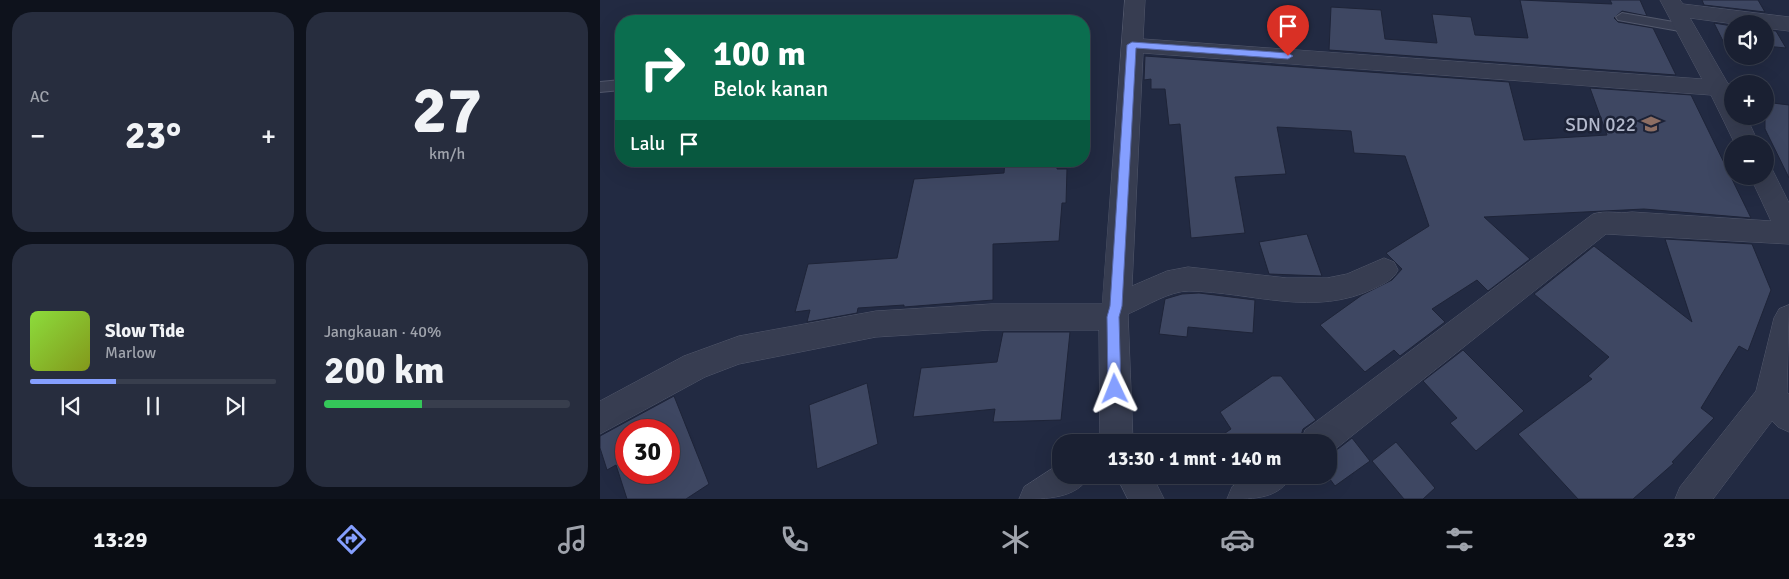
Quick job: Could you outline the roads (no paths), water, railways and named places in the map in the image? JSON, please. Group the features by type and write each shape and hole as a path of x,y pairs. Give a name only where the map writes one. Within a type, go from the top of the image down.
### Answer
{"street":[{"path":"1117,434 1114,312 1135,0"},
{"path":"1677,12 1789,24"},
{"path":"1677,12 1724,95"},
{"path":"1132,45 1721,88"},
{"path":"1327,434 1602,222 1620,225 1632,223 1789,232 1767,185"},
{"path":"600,418 695,366 739,350 876,324 1114,312 1167,282 1188,279 1286,290 1327,290 1350,286 1384,270"},
{"path":"1692,499 1780,407 1788,335"},
{"path":"1036,499 1059,484"},
{"path":"1138,484 1147,499"},
{"path":"1244,499 1263,484"}],"lane":[{"path":"1622,17 1677,12"},
{"path":"600,87 615,86"}],"place":[{"name":"SDN 022","path":"1651,124"}]}
